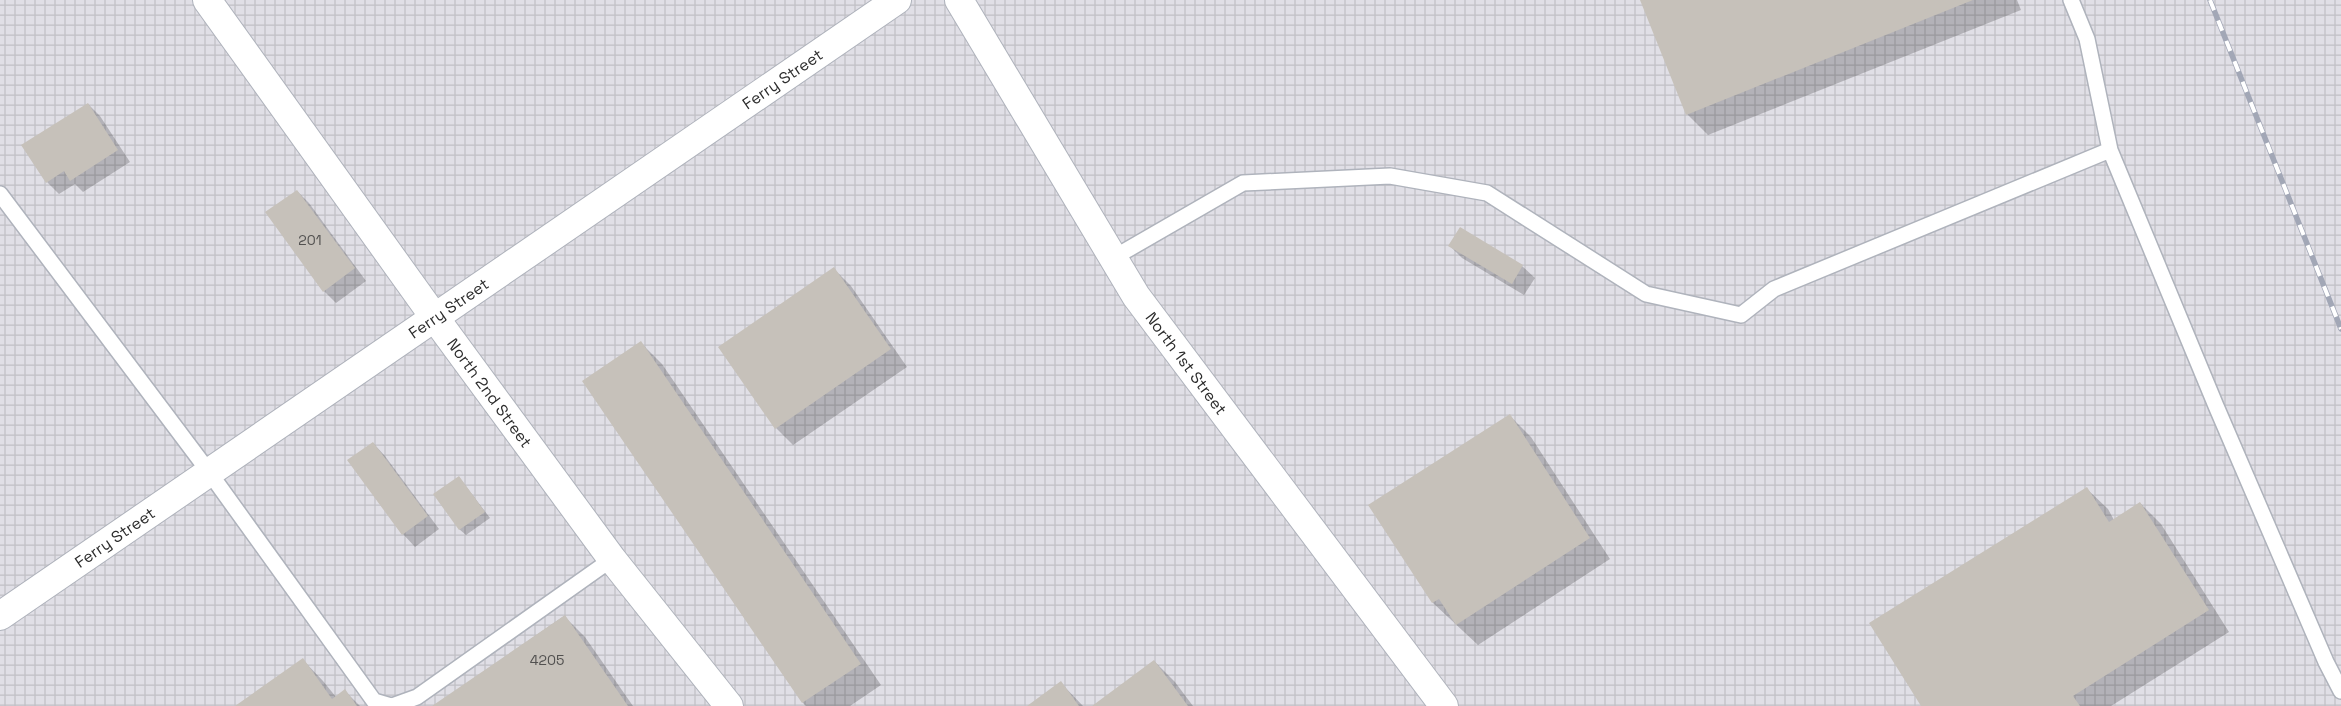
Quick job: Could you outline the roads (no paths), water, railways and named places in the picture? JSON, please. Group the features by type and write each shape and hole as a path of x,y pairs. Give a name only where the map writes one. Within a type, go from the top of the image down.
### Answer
{"street":[{"name":"North 2nd Street","path":"207,0 434,318 612,559 729,706"},
{"name":"Ferry Street","path":"0,616 897,0"},
{"name":"North 1st Street","path":"959,0 1142,304 1444,706"}],"lane":[{"path":"2071,0 2087,39 2110,150 2216,406 2326,662 2341,691"},
{"path":"1113,258 1243,183 1390,176 1487,193 1646,294 1741,315 1774,290 2110,150"},
{"path":"0,194 209,472 374,701 392,706 417,698 612,559"}],"railway":[{"path":"2210,0 2341,329"}]}
